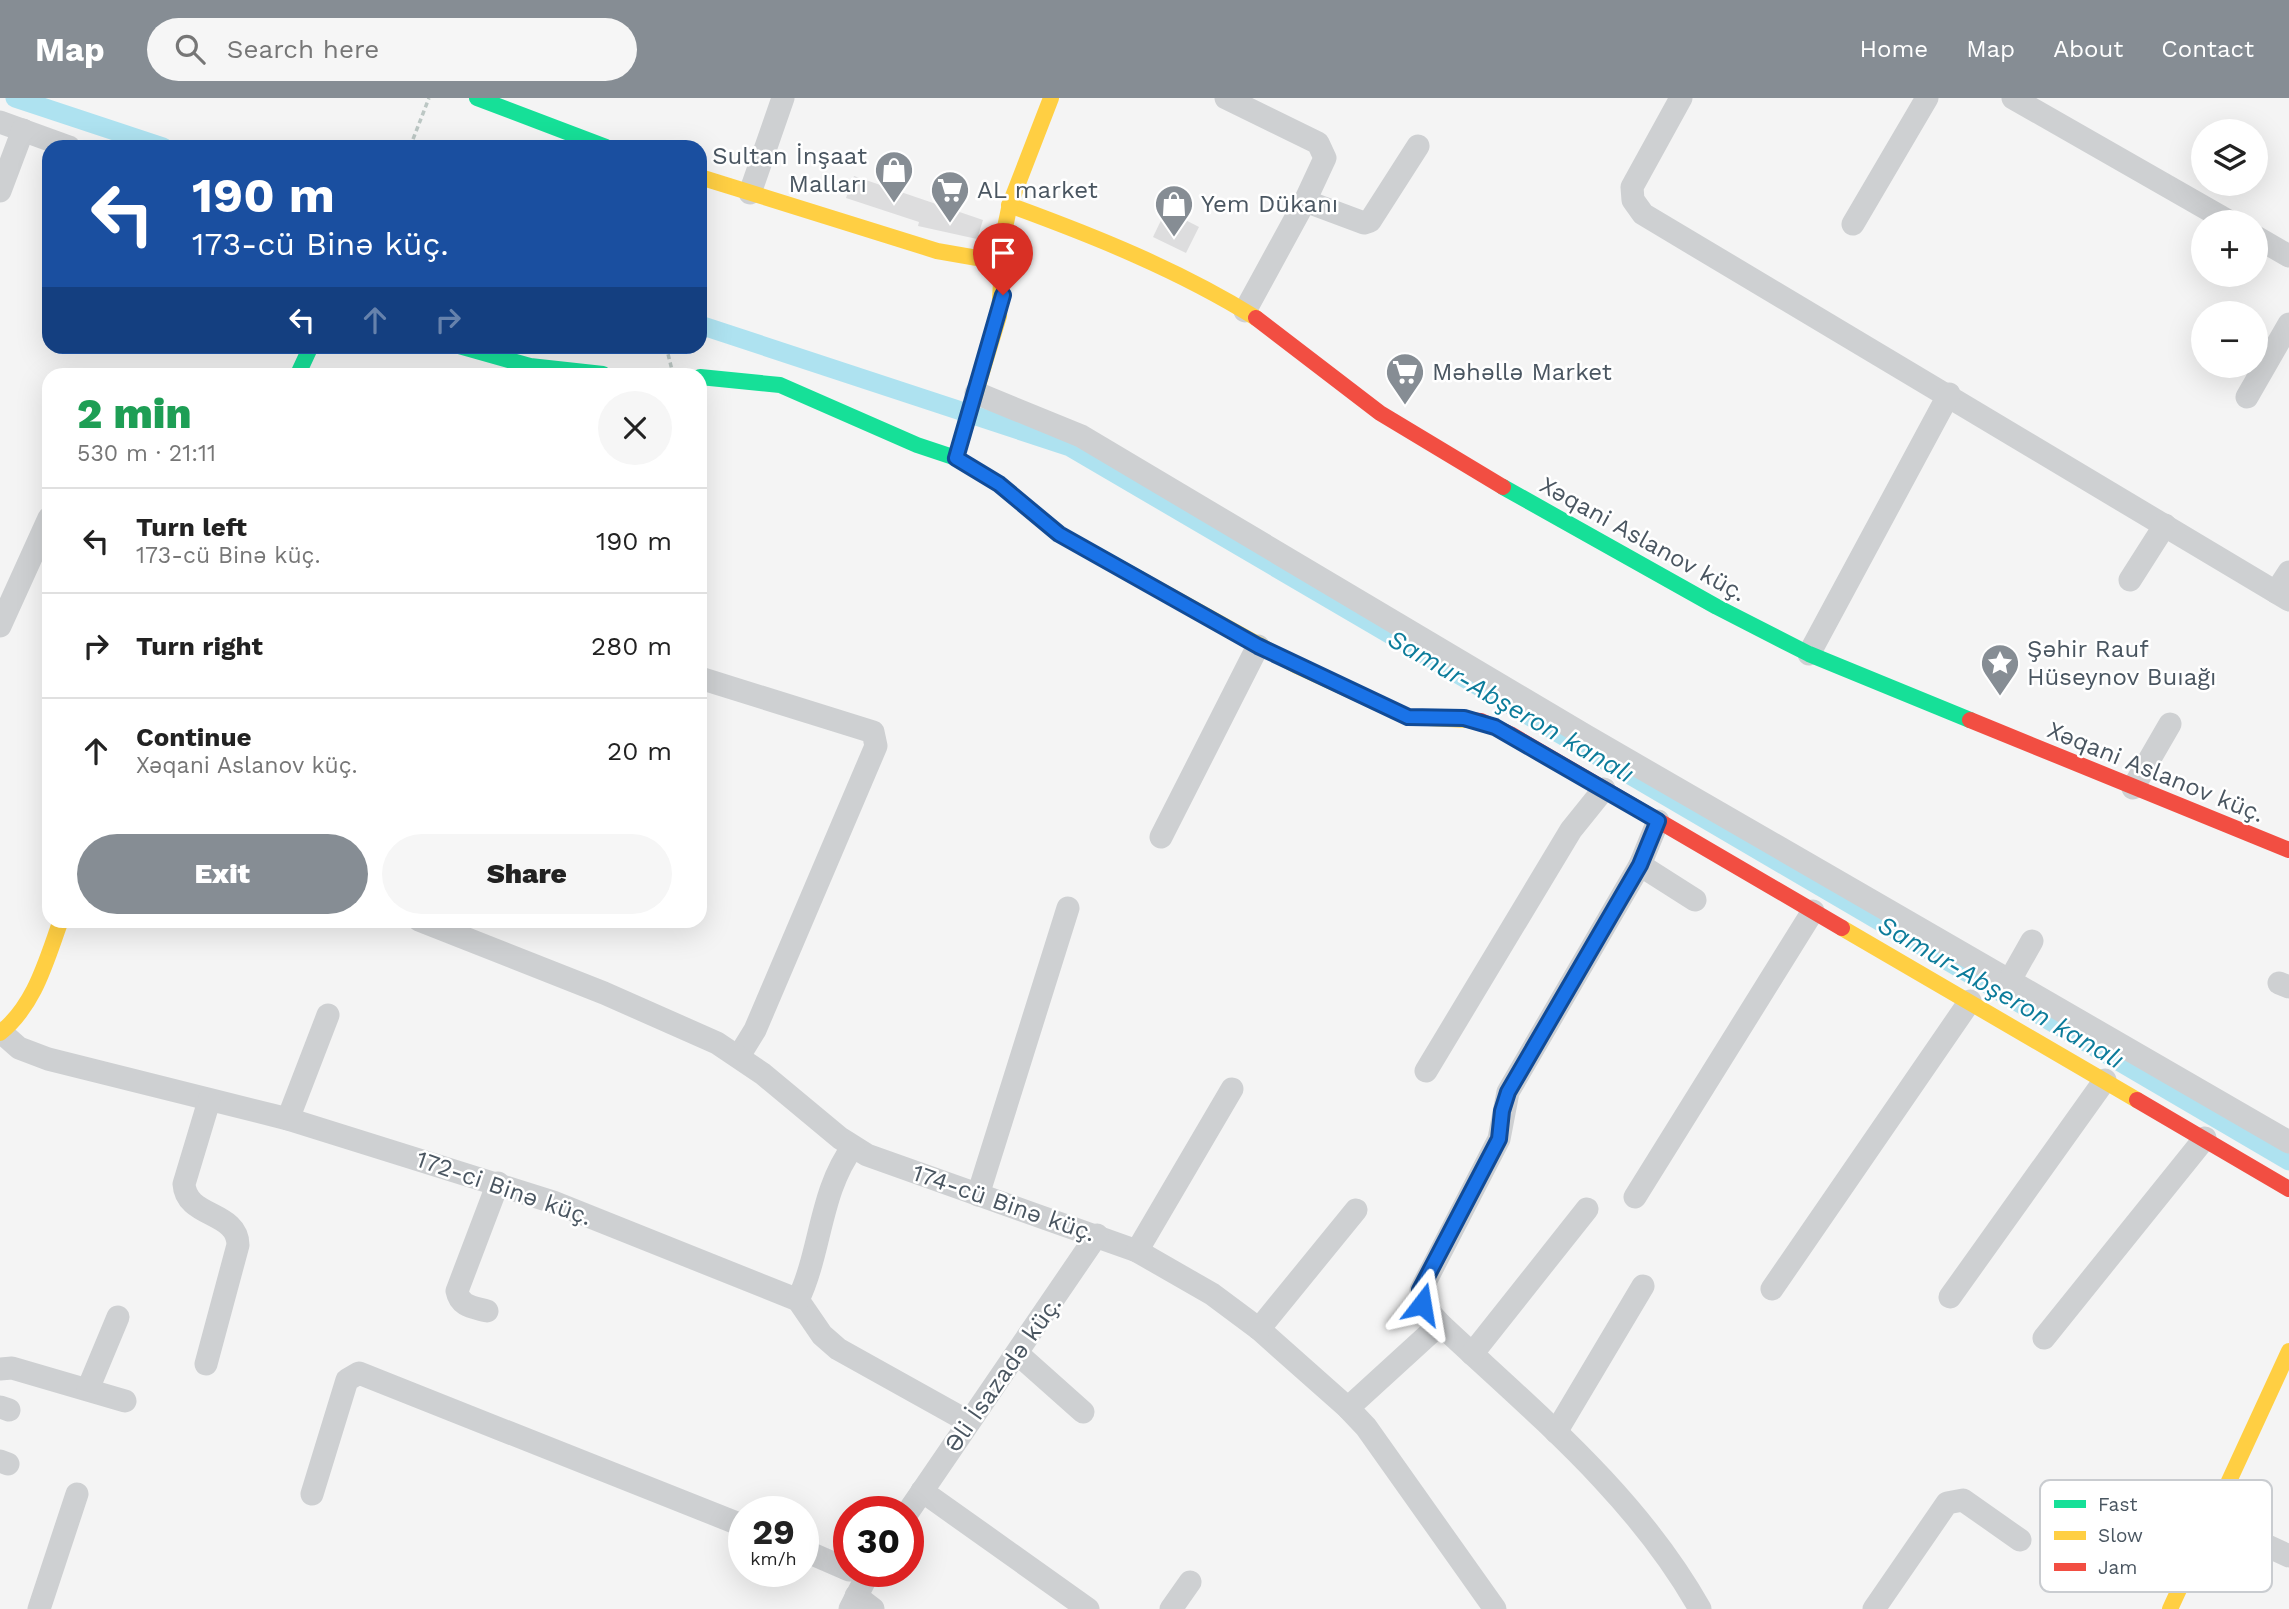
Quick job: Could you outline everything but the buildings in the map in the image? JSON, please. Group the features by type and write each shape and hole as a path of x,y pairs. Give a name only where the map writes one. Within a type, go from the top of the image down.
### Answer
{"street":[{"path":"477,98 588,140"},
{"path":"750,192 783,98"},
{"path":"956,458 999,316 1009,205 1051,98"},
{"path":"1226,98 1318,144 1323,149 1325,158 1306,201 1245,311"},
{"path":"1681,98 1632,187 1633,200 1643,214 1949,394 2282,596 2289,572"},
{"path":"1853,224 1927,98"},
{"path":"2013,98 2210,210"},
{"path":"0,122 50,140"},
{"path":"0,191 23,130"},
{"path":"1306,201 1364,223 1370,221 1418,146"},
{"path":"707,179 937,251 983,259 1003,257"},
{"name":"Xəqani Aslanov küç.","path":"1009,205 1091,234 1167,269 1245,311 1277,331 1380,413 1434,448 1717,607 1810,654 2289,850"},
{"path":"2268,244 2289,256"},
{"path":"2247,397 2281,358 2289,324"},
{"path":"482,354 504,362 538,368"},
{"path":"707,378 780,385 917,445 956,458 999,484 1059,534 1258,646 1408,717 1464,718 1488,724 1605,789 2289,1189"},
{"path":"976,393 1081,436 1586,736 2289,1142"},
{"path":"1810,654 1949,394"},
{"path":"2130,580 2165,525"},
{"path":"0,626 42,533"},
{"path":"1161,837 1258,646"},
{"path":"707,680 873,732 876,746 755,1030 739,1056"},
{"path":"2133,788 2170,724"},
{"path":"1426,1070 1571,830 1605,789"},
{"path":"1658,821 1640,865 1508,1092 1502,1111 1499,1139 1420,1290 1422,1304 1440,1324 1605,1478 1669,1557 1700,1609"},
{"path":"1640,865 1695,900"},
{"path":"978,1195 1068,908"},
{"path":"1634,1197 1813,911"},
{"path":"1,1033 19,1016 29,999 58,928"},
{"name":"174-cü Binə küç.","path":"439,928 684,1026 739,1056 853,1147 978,1195 1097,1235 1137,1251 1190,1279 1259,1329 1348,1408 1390,1459 1495,1609"},
{"path":"2010,979 2032,941"},
{"path":"1772,1289 1970,1001"},
{"path":"288,1119 328,1015"},
{"name":"172-ci Binə küç.","path":"1,1033 19,1048 48,1059 288,1119 498,1183 798,1300"},
{"path":"1950,1297 2105,1080"},
{"path":"1137,1251 1233,1089"},
{"path":"206,1364 238,1245 238,1235 230,1225 192,1205 185,1195 184,1184 209,1101"},
{"path":"2044,1338 2205,1138"},
{"path":"853,1147 836,1174 809,1276 798,1300 822,1335 838,1349 970,1422"},
{"path":"487,1311 465,1305 459,1300 457,1291 498,1183"},
{"path":"1472,1354 1587,1209"},
{"path":"1259,1329 1356,1210"},
{"name":"Əli İsazadə küç.","path":"919,1496 1097,1235"},
{"path":"1556,1432 1643,1286"},
{"path":"88,1389 117,1317"},
{"path":"1348,1408 1440,1324"},
{"path":"2229,1480 2289,1351"},
{"path":"1018,1354 1083,1412"},
{"path":"0,1369 12,1368 125,1401"},
{"path":"312,1494 347,1380 359,1373 728,1520"},
{"path":"922,1491 1088,1609"},
{"path":"39,1609 77,1494"},
{"path":"1874,1609 1947,1503 1964,1500 2020,1540"},
{"path":"2272,1548 2289,1556"},
{"path":"1171,1609 1190,1582"},
{"path":"2170,1609 2178,1592"}],"path":[{"path":"413,140 429,98"}],"waterway":[{"name":"Samur-Abşeron kanalı","path":"15,98 142,140"},
{"name":"Samur-Abşeron kanalı","path":"707,327 1070,447 2289,1161"}],"traffic: fast":[{"path":"477,98 588,140"},
{"path":"301,368 307,354"},
{"path":"487,354 530,366 548,368"},
{"path":"707,378 780,385 917,445 956,458 999,484 1059,534 1140,579"},
{"path":"1503,487 1717,607 1809,654 1970,720"}],"traffic: slow":[{"path":"956,458 999,316 1004,232 1010,204 1051,98"},
{"path":"707,179 937,251 983,259 1003,257"},
{"path":"1009,205 1135,255 1197,284 1256,318"},
{"path":"1140,579 1297,666 1408,717 1468,720"},
{"path":"0,1033 12,1022 31,996 58,928"},
{"path":"1842,928 2137,1100"},
{"path":"2230,1480 2289,1351"},
{"path":"2170,1609 2178,1592"}],"traffic: jam":[{"path":"1256,318 1380,413 1503,487"},
{"path":"1468,720 1481,721 1510,734 1842,928"},
{"path":"1970,720 2289,850"},
{"path":"2137,1100 2289,1189"}],"place":[{"name":"Sultan İnşaat Malları","path":"894,204"},
{"name":"AL market","path":"950,224"},
{"name":"Yem Dükanı","path":"1174,238"},
{"name":"Məhəllə Market","path":"1405,406"},
{"name":"Şəhir Rauf Hüseynov Buıağı","path":"2000,697"}],"route":[{"path":"1003,295 956,458 999,484 1059,534 1258,646 1395,713 1420,718 1464,718 1495,727 1658,821 1640,865 1508,1092 1502,1111 1499,1139 1420,1290 1422,1304"}]}
